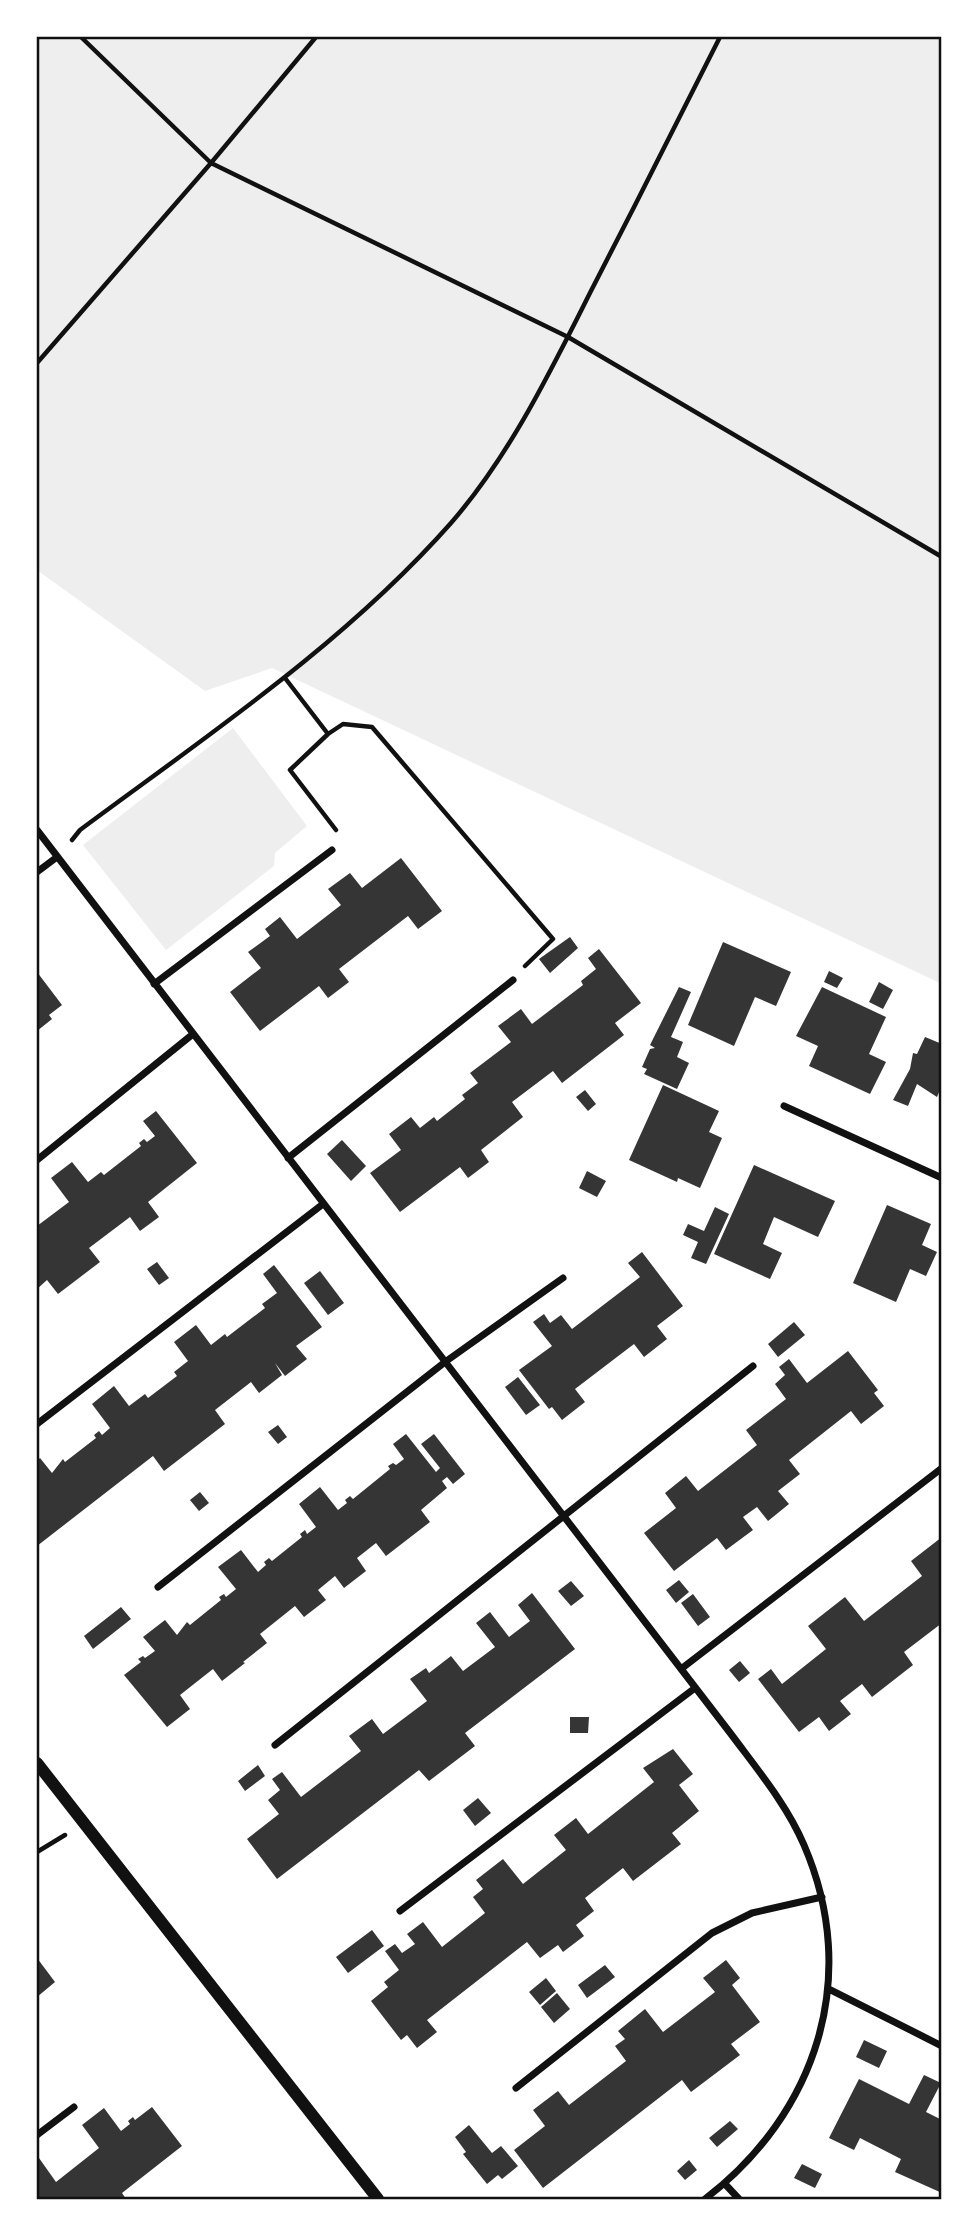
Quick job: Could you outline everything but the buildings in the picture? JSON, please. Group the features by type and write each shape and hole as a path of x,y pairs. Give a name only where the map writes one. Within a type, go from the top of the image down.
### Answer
{"street":[{"path":"37,830 681,1669 775,1794 804,1844 822,1897 829,1943 829,1989 820,2035 806,2077 785,2117 758,2153 705,2199"},
{"path":"154,984 332,850"},
{"path":"37,872 57,857"},
{"path":"288,1157 513,980"},
{"path":"37,1160 193,1034"},
{"path":"784,1106 942,1178"},
{"path":"37,1423 323,1204"},
{"path":"158,1587 445,1362 563,1278"},
{"path":"275,1745 565,1518 753,1366"},
{"path":"681,1669 942,1468"},
{"path":"400,1911 695,1688"},
{"path":"37,1763 378,2199"},
{"path":"516,2088 712,1933 752,1913 822,1897"},
{"path":"829,1989 942,2046"},
{"path":"37,2135 74,2107"},
{"path":"725,2184 739,2199"}],"path":[{"path":"81,37 211,163 568,337 942,557"},
{"path":"37,363 211,163 316,37"},
{"path":"57,857 80,830 285,677 388,588 452,521 510,442 568,337 720,37"},
{"path":"285,677 328,734"},
{"path":"332,850 343,840 290,770 328,734 343,724 372,727 553,939 513,980"},
{"path":"37,1852 83,1824"}],"shaded area":[{"path":"37,37 942,37 942,984 272,668 205,691 37,570"},
{"path":"233,728 307,826 275,853 274,866 166,950 83,845"}]}
